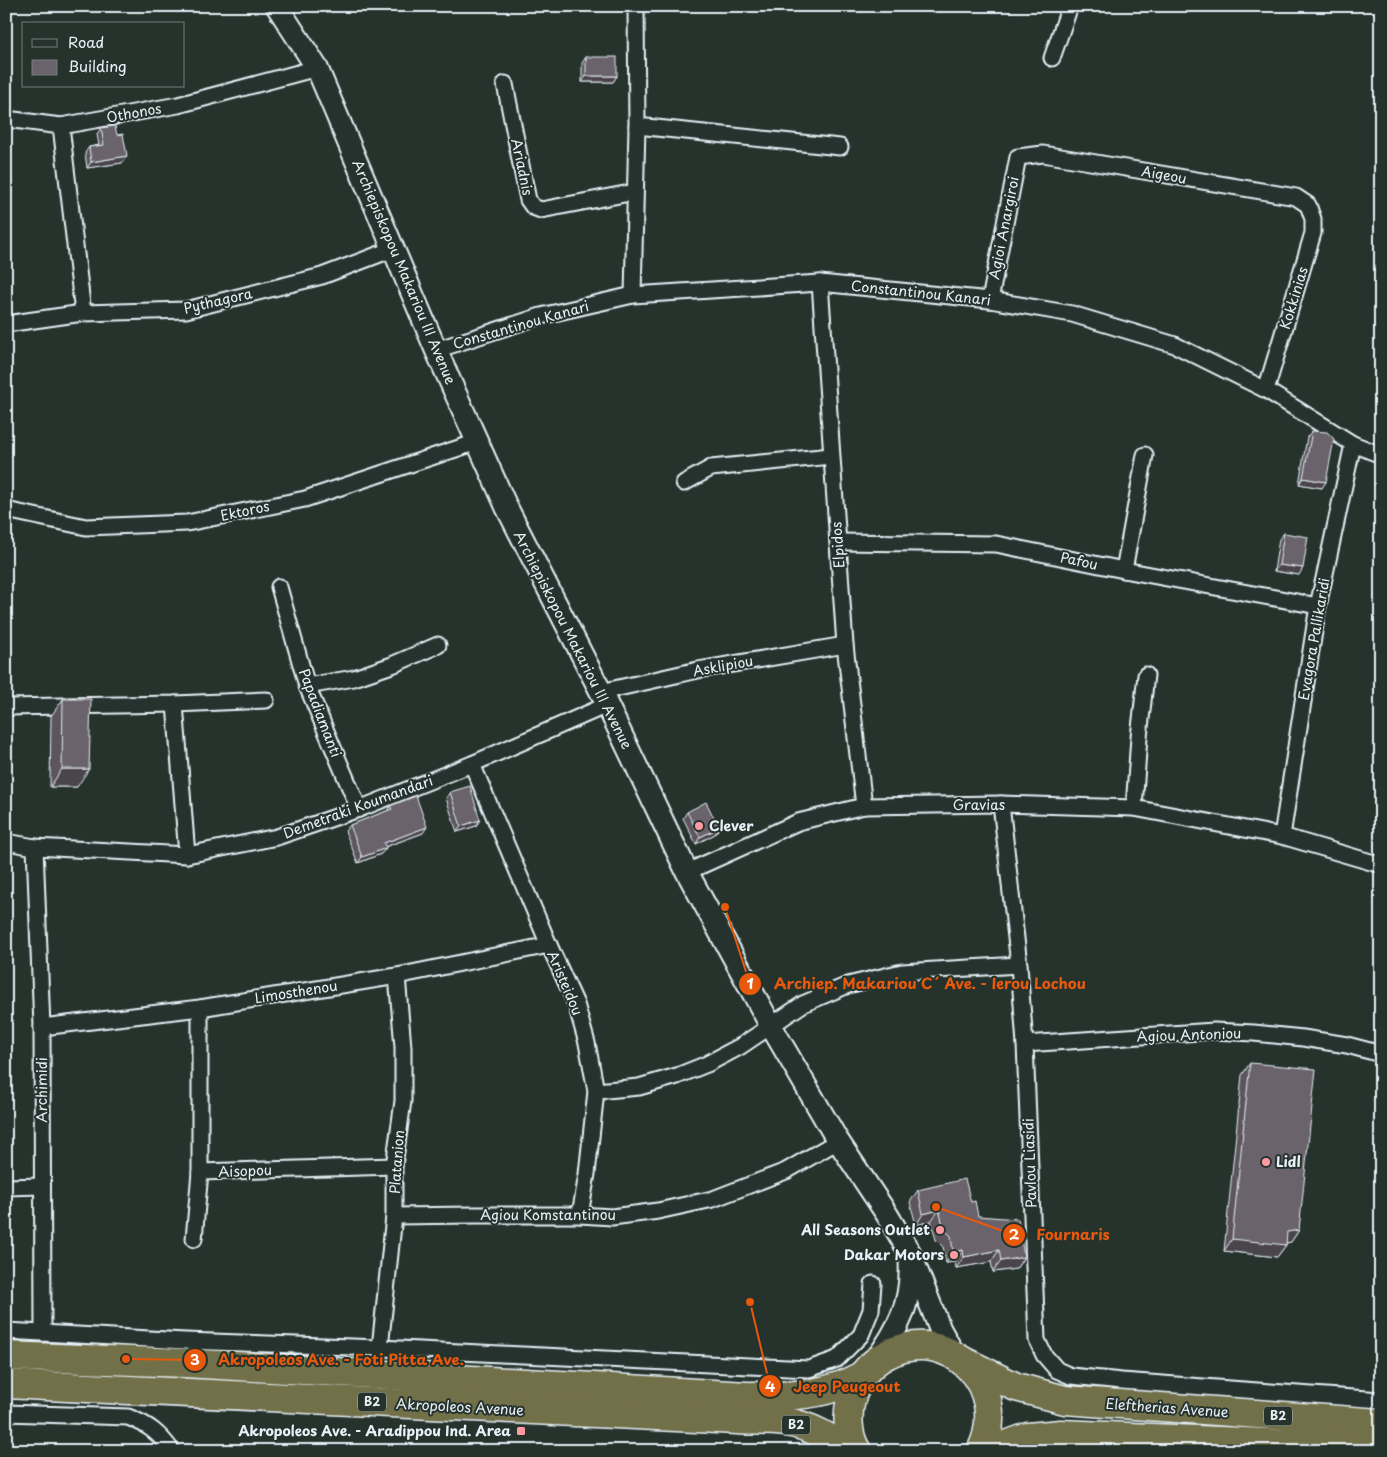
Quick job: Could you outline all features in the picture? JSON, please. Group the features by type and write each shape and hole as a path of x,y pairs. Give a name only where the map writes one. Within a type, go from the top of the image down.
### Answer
{"highway":[{"name":"B2","path":"867,1370 891,1352 913,1347 935,1348 958,1358 977,1376 987,1396 989,1424 986,1441 981,1451"},
{"name":"Akropoleos Avenue","path":"8,1348 184,1363 747,1396 785,1396 820,1392 836,1388 867,1370"},
{"name":"Eleftherias Avenue","path":"958,1358 1016,1387 1064,1400 1381,1423"},
{"path":"856,1451 850,1434 848,1419 850,1404 854,1390 867,1370"},
{"name":"Akropoleos Avenue","path":"6,1384 778,1421 812,1429 848,1451"},
{"name":"B2","path":"990,1451 1028,1437 1062,1434 1381,1448"}],"main road":[{"name":"Archiepiskopou Makariou III Avenue","path":"277,6 317,68 436,350 507,508 604,698 687,872 770,1026 838,1141 888,1216 910,1253 940,1330 958,1358"},
{"name":"Archiepiskopou Makariou III Avenue","path":"867,1370 892,1336 904,1310 911,1281 910,1253"}],"street":[{"path":"633,295 637,126 636,6"},
{"path":"1052,58 1070,6"},
{"name":"Othonos","path":"6,119 61,126 178,105 317,68"},
{"name":"Ariadnis","path":"505,84 528,200 534,207 541,210 635,192"},
{"path":"61,126 83,313"},
{"path":"637,126 840,147"},
{"name":"Aigeou","path":"1018,157 1043,154 1296,197 1308,205"},
{"name":"Agioi Anargiroi","path":"990,300 1018,157"},
{"name":"Kokkinias","path":"1266,390 1313,233 1313,219 1308,205"},
{"name":"Pythagora","path":"6,324 83,313 186,310 322,276 393,249"},
{"name":"Constantinou Kanari","path":"436,350 541,316 633,295 820,283 990,300 1072,314 1175,346 1266,390 1354,444 1381,456"},
{"name":"Elpidos","path":"820,283 845,645 864,806"},
{"name":"Ektoros","path":"6,510 86,527 187,523 305,499 477,442"},
{"name":"Evagora Pallikaridi","path":"1282,836 1318,606 1354,444"},
{"path":"1124,570 1145,455"},
{"path":"684,482 711,468 831,456"},
{"name":"Pafou","path":"838,542 996,544 1318,606"},
{"name":"Papadiamanti","path":"279,587 307,686 359,809"},
{"path":"307,686 361,675 392,666 438,645"},
{"name":"Asklipiou","path":"604,698 698,670 845,645"},
{"path":"1134,808 1146,675"},
{"name":"Demetraki Koumandari","path":"6,842 35,847 186,855 277,837 359,809 472,764 604,698"},
{"path":"6,707 175,704 266,700"},
{"path":"175,704 186,855"},
{"name":"Aristeidou","path":"472,764 576,1004 587,1043 596,1091 580,1215"},
{"name":"Gravias","path":"687,872 798,822 864,806 1001,804 1134,808 1282,836 1381,865"},
{"name":"Pavlou Liasidi","path":"1001,804 1019,965 1025,1044 1037,1340 1044,1355 1057,1370 1071,1376 1122,1382 1381,1400"},
{"name":"Archimidi","path":"35,847 42,1027 43,1333"},
{"name":"Limosthenou","path":"42,1027 200,1008 397,976 549,944"},
{"path":"596,1091 640,1087 677,1076 707,1064 741,1046 803,1004 848,985 902,972 1019,965"},
{"name":"Platanion","path":"380,1348 394,1216 394,1166 403,1101 402,1047 397,976"},
{"name":"Aisopou","path":"200,1008 200,1172 394,1166"},
{"name":"Agiou Antoniou","path":"1025,1044 1214,1031 1303,1038 1347,1045 1381,1054"},
{"name":"Agiou Komstantinou","path":"394,1216 580,1215 612,1217 658,1211 713,1198 786,1171 838,1141"},
{"path":"194,1239 200,1172"},
{"path":"6,1187 42,1186"},
{"path":"8,1348 43,1333 809,1369 837,1358 861,1334 871,1310 873,1284"},
{"path":"1381,1390 1381,1400"},
{"path":"6,1413 128,1417 145,1424 159,1435 172,1451"}],"shaded area":[{"path":"6,1444 118,1450 121,1451 6,1451"}],"building":[{"path":"586,57 617,57 617,76 586,76"},
{"path":"115,126 117,135 123,134 127,156 91,162 89,147 104,145 101,128"},
{"path":"1312,431 1327,432 1334,439 1326,482 1303,478"},
{"path":"1284,533 1308,537 1303,568 1279,565"},
{"path":"63,699 91,699 89,769 62,769"},
{"path":"470,786 480,820 461,826 450,792"},
{"path":"416,796 427,827 384,843 386,848 362,857 350,825 392,809 390,806"},
{"path":"706,802 719,828 700,837 687,812"},
{"name":"Lidl","path":"1250,1063 1316,1069 1299,1230 1287,1232 1286,1245 1232,1239"},
{"path":"965,1179 971,1202 975,1201 978,1216 1018,1219 1024,1257 1001,1261 999,1250 964,1257 963,1250 953,1252 951,1236 944,1229 939,1210 923,1214 918,1190"}],"place":[{"name":"Clever","path":"699,826"},
{"name":"Archiep. Makariou C´ Ave. - Ierou Lochou","path":"725,907"},
{"name":"Lidl","path":"1266,1162"},
{"name":"Fournaris","path":"936,1207"},
{"name":"All Seasons Outlet","path":"940,1230"},
{"name":"Dakar Motors","path":"954,1255"},
{"name":"Jeep Peugeout","path":"750,1302"},
{"name":"Akropoleos Ave. - Foti Pitta Ave.","path":"126,1359"},
{"name":"Akropoleos Ave. - Aradippou Ind. Area","path":"521,1431"}]}
